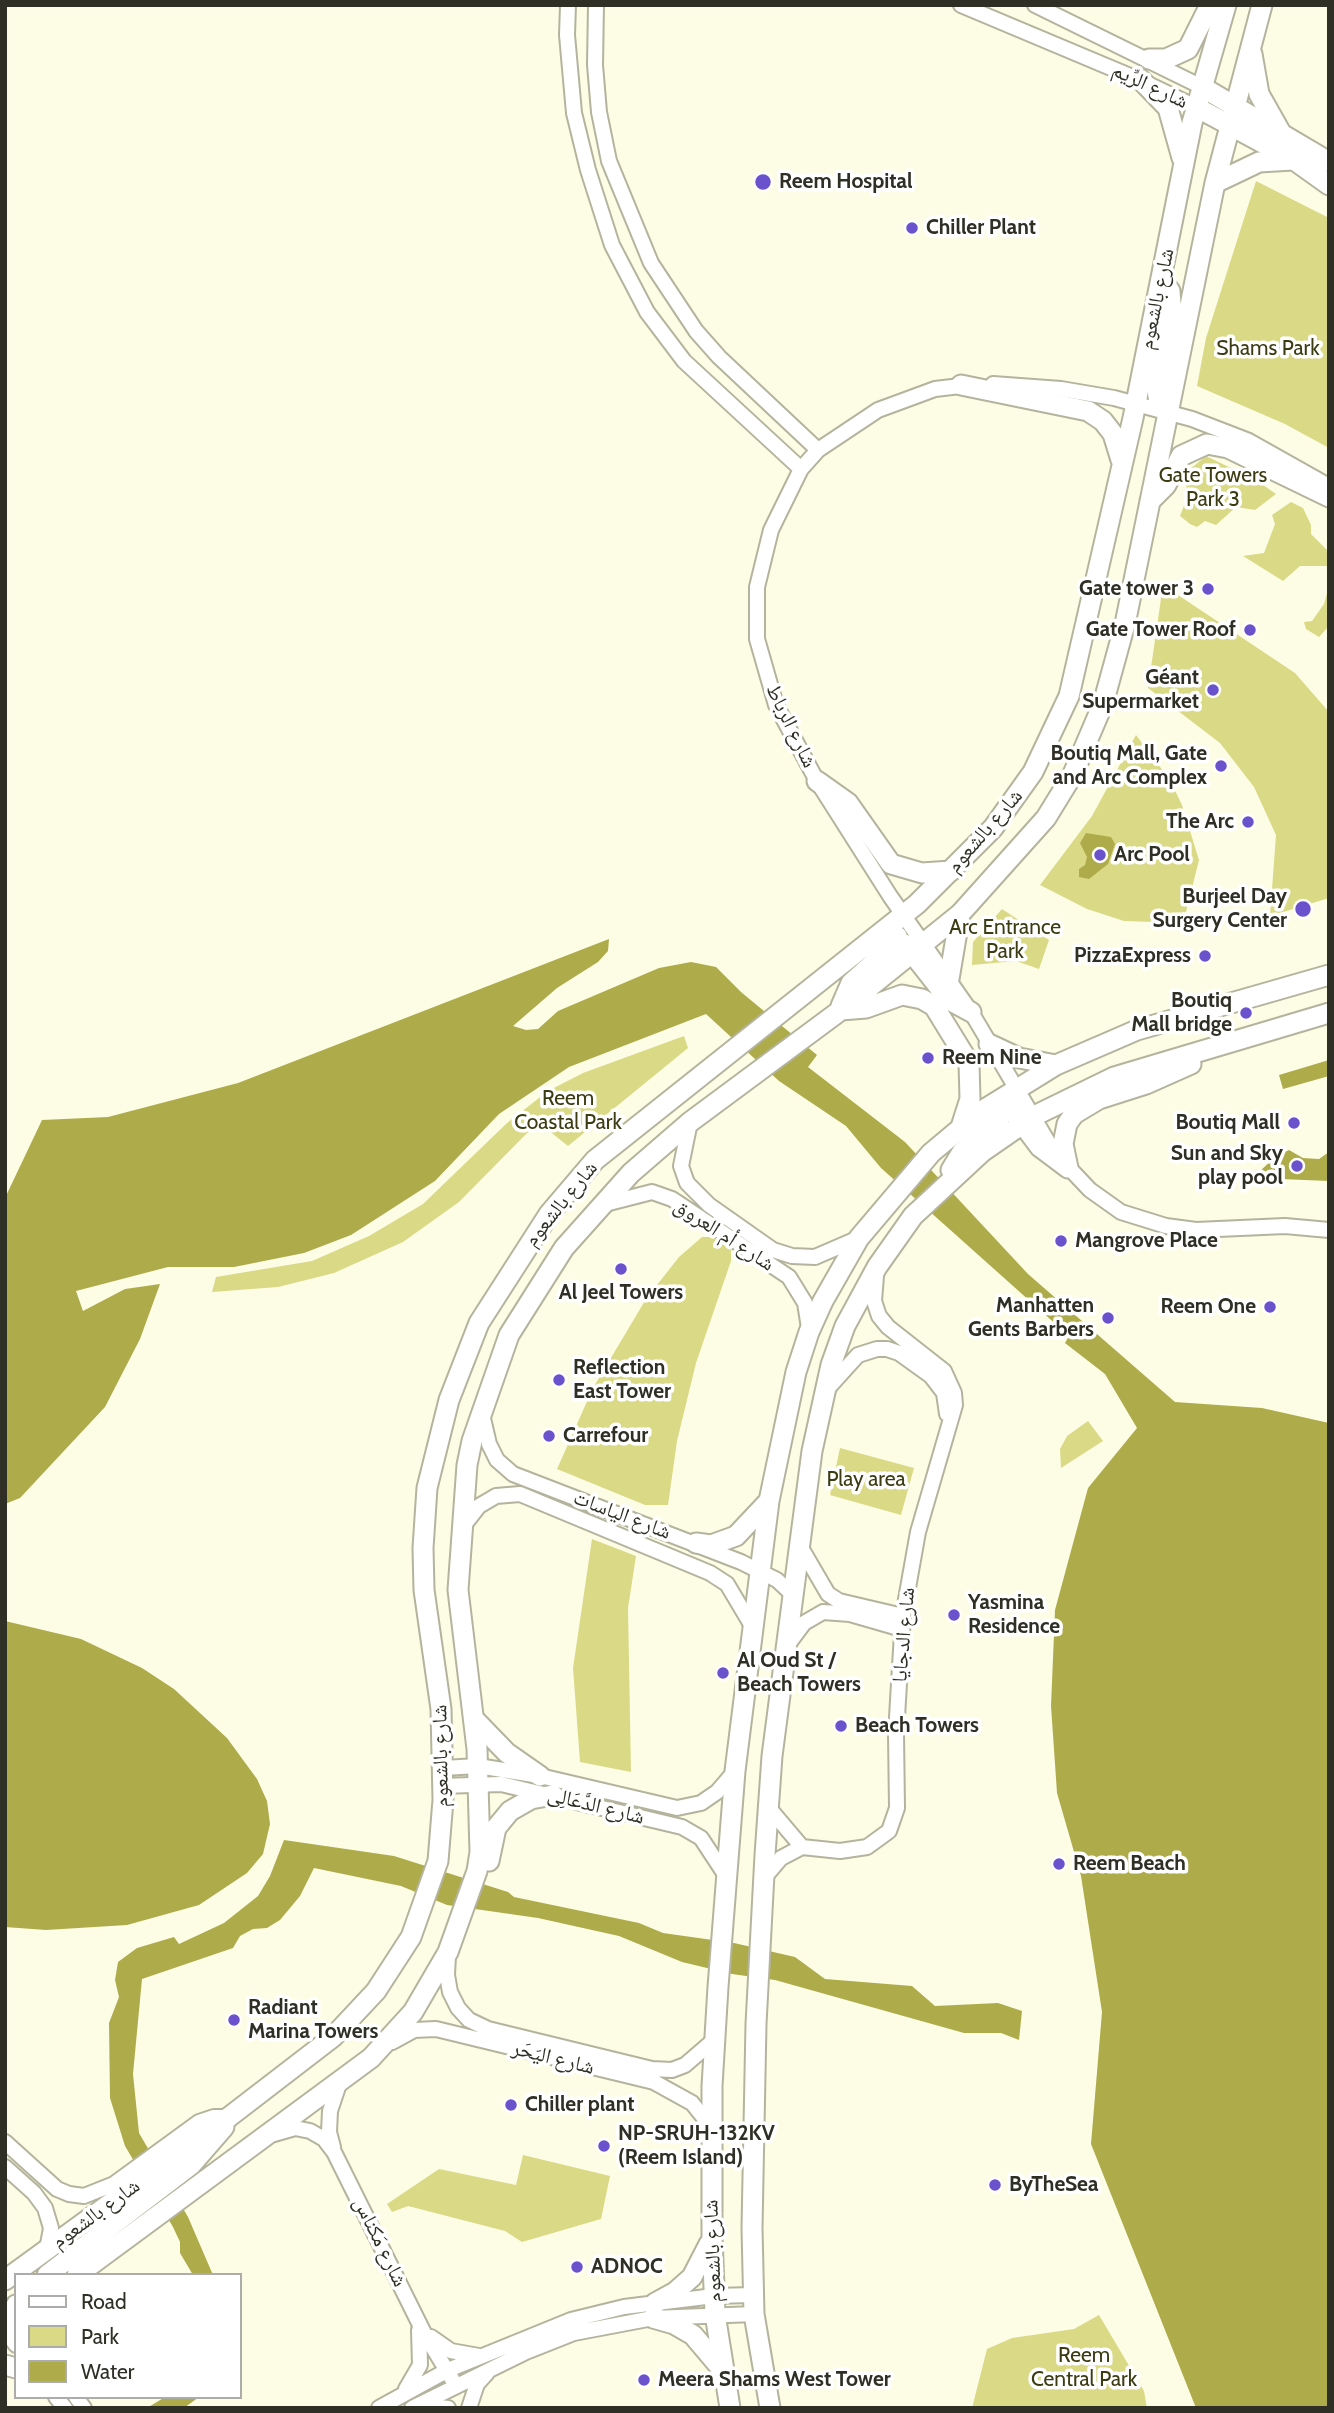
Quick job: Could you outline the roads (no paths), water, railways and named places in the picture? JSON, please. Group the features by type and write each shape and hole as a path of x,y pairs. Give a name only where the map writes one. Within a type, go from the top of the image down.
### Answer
{"main road":[{"path":"1149,59 1166,60 1188,49 1210,5"},
{"name":"شارع بالشعوم","path":"15,2273 47,2250 118,2189 184,2151 333,2037 376,1991 411,1937 438,1861 442,1827 441,1709 424,1590 423,1548 427,1488 449,1400 480,1322 549,1214 596,1160 903,914 951,871 1013,802 1033,772 1069,696 1122,467 1196,107 1226,5"},
{"name":"شارع بالشعوم","path":"80,2273 371,2058 413,2012 448,1952 477,1871 481,1833 474,1719 458,1601 460,1530 467,1465 481,1412 509,1335 564,1248 631,1173 690,1122 841,1010 960,914 1018,853 1046,818 1089,741 1125,624 1215,183 1231,114 1262,5"},
{"path":"1251,40 1257,88 1281,134"},
{"path":"1142,81 1168,108 1183,171"},
{"name":"شارع الرِّيم","path":"1202,87 1231,114 1329,185"},
{"name":"شارع الرِّيم","path":"1196,107 1231,114 1281,134 1329,162"},
{"path":"1215,183 1259,162 1294,160"},
{"path":"1162,280 1170,291 1171,304 1156,379 1161,405 1169,413"},
{"path":"961,385 1088,411 1103,421 1113,434 1120,450 1122,467"},
{"path":"1149,501 1166,485 1181,456 1207,444 1228,448 1329,497"},
{"path":"817,780 848,803 891,864 922,873 951,871"},
{"path":"903,914 894,942 851,983 841,1010 866,1008 890,996 902,995 922,999 934,1006 969,1063 970,1099 961,1127"},
{"path":"949,979 960,914"},
{"path":"860,948 894,942 918,948 949,1000 971,1012"},
{"name":"شارع بالشعوم","path":"730,2408 721,2369 715,2305 711,2145 715,2032 726,1876 735,1771 769,1502 796,1372 810,1332 823,1301 859,1238 876,1216 907,1177 980,1112 1056,1065 1137,1030 1329,975"},
{"name":"شارع بالشعوم","path":"770,2408 753,2304 756,2024 764,1878 785,1648 812,1451 831,1365 845,1326 877,1267 913,1216 982,1152 1029,1119 1114,1077 1227,1041 1329,1013"},
{"path":"1068,1168 1063,1144 1065,1129 1083,1107 1146,1084 1207,1057 1220,1050 1227,1041"},
{"path":"989,1044 1019,1058 1056,1065"},
{"path":"949,1180 958,1156 1006,1110 1018,1088"},
{"path":"980,1112 995,1108 1029,1119 1040,1147 1068,1168"},
{"path":"696,1544 711,1545 736,1536 769,1502"},
{"path":"474,1719 507,1754 540,1776"},
{"path":"477,1871 489,1861 496,1828 510,1811 531,1799 554,1795"},
{"path":"50,2273 127,2214 184,2151"},
{"path":"712,2237 704,2258 692,2277 654,2310 693,2335 709,2350 721,2369"},
{"path":"5,2332 14,2310"}],"street":[{"path":"568,5 567,35 574,113 588,170 612,245 647,312 684,361 801,469"},
{"path":"596,5 595,65 607,149 621,196 651,263 696,331 719,357 818,450"},
{"name":"شارع الرِّيم","path":"961,5 1142,81 1196,107"},
{"name":"شارع الرِّيم","path":"1035,5 1202,87"},
{"name":"شارع الرباط","path":"1029,1119 1018,1088 949,979 918,948 903,914 817,780 776,705 761,660 756,615 761,562 771,530 801,469 818,450 878,410 935,389 961,385 1043,386 1169,413 1249,442 1329,486"},
{"name":"شارع أم العروق","path":"690,1122 681,1166 687,1183 709,1205 773,1250 792,1256 815,1257 859,1238"},
{"path":"1068,1168 1103,1202 1140,1219 1166,1227 1196,1230 1284,1226 1329,1230"},
{"name":"شارع أم العروق","path":"600,1206 652,1192 672,1199 784,1274 805,1303 810,1332"},
{"path":"784,1274 793,1264 792,1256"},
{"name":"شارع الدجايا","path":"802,1847 840,1851 867,1847 882,1838 894,1820 902,1622 918,1532 955,1405 950,1382 934,1362 888,1327 879,1316 874,1301 877,1267"},
{"name":"شارع الدجايا","path":"824,1394 858,1355 887,1349 899,1353 939,1384 947,1406 948,1433"},
{"name":"شارع الياسات","path":"481,1412 489,1444 502,1465 513,1474 760,1570 792,1594"},
{"name":"شارع الياسات","path":"460,1530 479,1506 496,1496 520,1494 710,1573 727,1584 752,1626"},
{"path":"799,1545 828,1594 838,1601 902,1622"},
{"path":"785,1648 804,1623 824,1612 902,1622"},
{"name":"شارع الدَّعَالِى","path":"443,1777 540,1776 677,1808 701,1802 717,1792 735,1771"},
{"name":"شارع الدَّعَالِى","path":"478,1775 501,1784 692,1831 709,1847 726,1876"},
{"path":"764,1878 781,1858 802,1847 769,1808"},
{"name":"شارع اليَحَر","path":"448,1952 447,1975 450,1993 469,2020 488,2029 652,2069 672,2070 685,2065 715,2032"},
{"name":"شارع اليَحَر","path":"371,2058 396,2038 414,2030 436,2029 654,2082 692,2103 704,2118 711,2145"},
{"name":"شارع مَكناس","path":"334,2152 329,2132 330,2110 339,2084"},
{"name":"شارع مَكناس","path":"263,2138 295,2128 310,2131 324,2139 334,2152 449,2389"},
{"path":"5,2142 57,2189 69,2194 84,2196 118,2189"},
{"path":"5,2167 34,2193 45,2208 51,2228 47,2250"},
{"path":"379,2408 442,2373 571,2320 624,2307 654,2310 753,2304"},
{"path":"413,2407 494,2367 574,2333 654,2310"},
{"path":"421,2328 442,2347 480,2357"},
{"path":"403,2393 420,2365 421,2328"},
{"path":"469,2408 477,2384 494,2367"},
{"path":"413,2407 437,2405 449,2408"}],"water":[{"name":"Arc Pool","path":"1086,833 1111,837 1115,844 1108,864 1089,879 1079,877 1079,869 1085,865 1087,857 1080,843"},
{"path":"609,939 608,951 598,962 557,988 513,1026 526,1030 538,1029 558,1011 659,968 691,962 716,967 741,992 817,1055 808,1067 905,1142 1028,1274 1175,1402 1262,1408 1329,1423 1329,2408 1196,2408 1091,2144 1102,2012 1081,1876 1057,1793 1051,1706 1055,1610 1088,1488 1137,1428 1105,1374 1065,1343 1069,1336 881,1168 846,1126 779,1081 706,1014 569,1067 499,1114 435,1181 351,1235 304,1253 234,1267 168,1267 76,1291 83,1311 125,1289 160,1284 140,1339 105,1407 20,1498 5,1504 5,1198 42,1120 108,1117 238,1083"},
{"path":"1329,1060 1329,1076 1283,1089 1279,1075"},
{"name":"Sun and Sky play pool","path":"1289,1150 1303,1158 1319,1159 1329,1152 1329,1181 1256,1178 1276,1156"},
{"path":"5,1621 81,1639 142,1668 174,1689 227,1738 257,1779 267,1801 270,1824 263,1854 247,1873 199,1905 127,1925 46,1930 5,1927"},
{"path":"284,1840 394,1856 508,1892 514,1897 639,1923 663,1933 734,1943 795,1957 825,1979 912,1986 935,2006 998,2003 1022,2011 1019,2040 1001,2033 964,2033 775,1980 732,1974 682,1962 619,1936 538,1918 447,1905 401,1886 314,1868 300,1896 280,1920 267,1928 253,1929 240,1936 233,1948 142,1979 133,2074 139,2133 188,2217 212,2273 192,2273 180,2253 180,2242 173,2227 125,2146 110,2098 109,2023 119,1997 115,1980 118,1962 137,1948 174,1937 179,1944 224,1923 258,1896 270,1876"},
{"path":"162,2399 196,2399 184,2408 147,2408"}],"place":[{"name":"Reem Hospital","path":"763,182"},
{"name":"Chiller Plant","path":"912,228"},
{"name":"Gate tower 3","path":"1208,589"},
{"name":"Gate Tower Roof","path":"1250,630"},
{"name":"Géant Supermarket","path":"1213,690"},
{"name":"Boutiq Mall, Gate and Arc Complex","path":"1221,766"},
{"name":"The Arc","path":"1248,822"},
{"name":"Arc Pool","path":"1100,855"},
{"name":"Burjeel Day Surgery Center","path":"1303,909"},
{"name":"PizzaExpress","path":"1205,956"},
{"name":"Boutiq Mall bridge","path":"1246,1013"},
{"name":"Reem Nine","path":"928,1058"},
{"name":"Boutiq Mall","path":"1294,1123"},
{"name":"Sun and Sky play pool","path":"1297,1166"},
{"name":"Mangrove Place","path":"1061,1241"},
{"name":"Al Jeel Towers","path":"621,1269"},
{"name":"Reem One","path":"1270,1307"},
{"name":"Manhatten Gents Barbers","path":"1108,1318"},
{"name":"Reflection East Tower","path":"559,1380"},
{"name":"Carrefour","path":"549,1436"},
{"name":"Yasmina Residence","path":"954,1615"},
{"name":"Al Oud St / Beach Towers","path":"723,1673"},
{"name":"Beach Towers","path":"841,1726"},
{"name":"Reem Beach","path":"1059,1864"},
{"name":"Radiant Marina Towers","path":"234,2020"},
{"name":"Chiller plant","path":"511,2105"},
{"name":"NP-SRUH-132KV (Reem Island)","path":"604,2146"},
{"name":"ByTheSea","path":"995,2185"},
{"name":"ADNOC","path":"577,2267"},
{"name":"Meera Shams West Tower","path":"644,2380"}],"park label":[{"name":"Shams Park","path":"1268,349"},
{"name":"Gate Towers Park 3","path":"1213,488"},
{"name":"Arc Entrance Park","path":"1005,940"},
{"name":"Reem Coastal Park","path":"568,1111"},
{"name":"Play area","path":"866,1480"},
{"name":"Reem Central Park","path":"1084,2368"}]}
